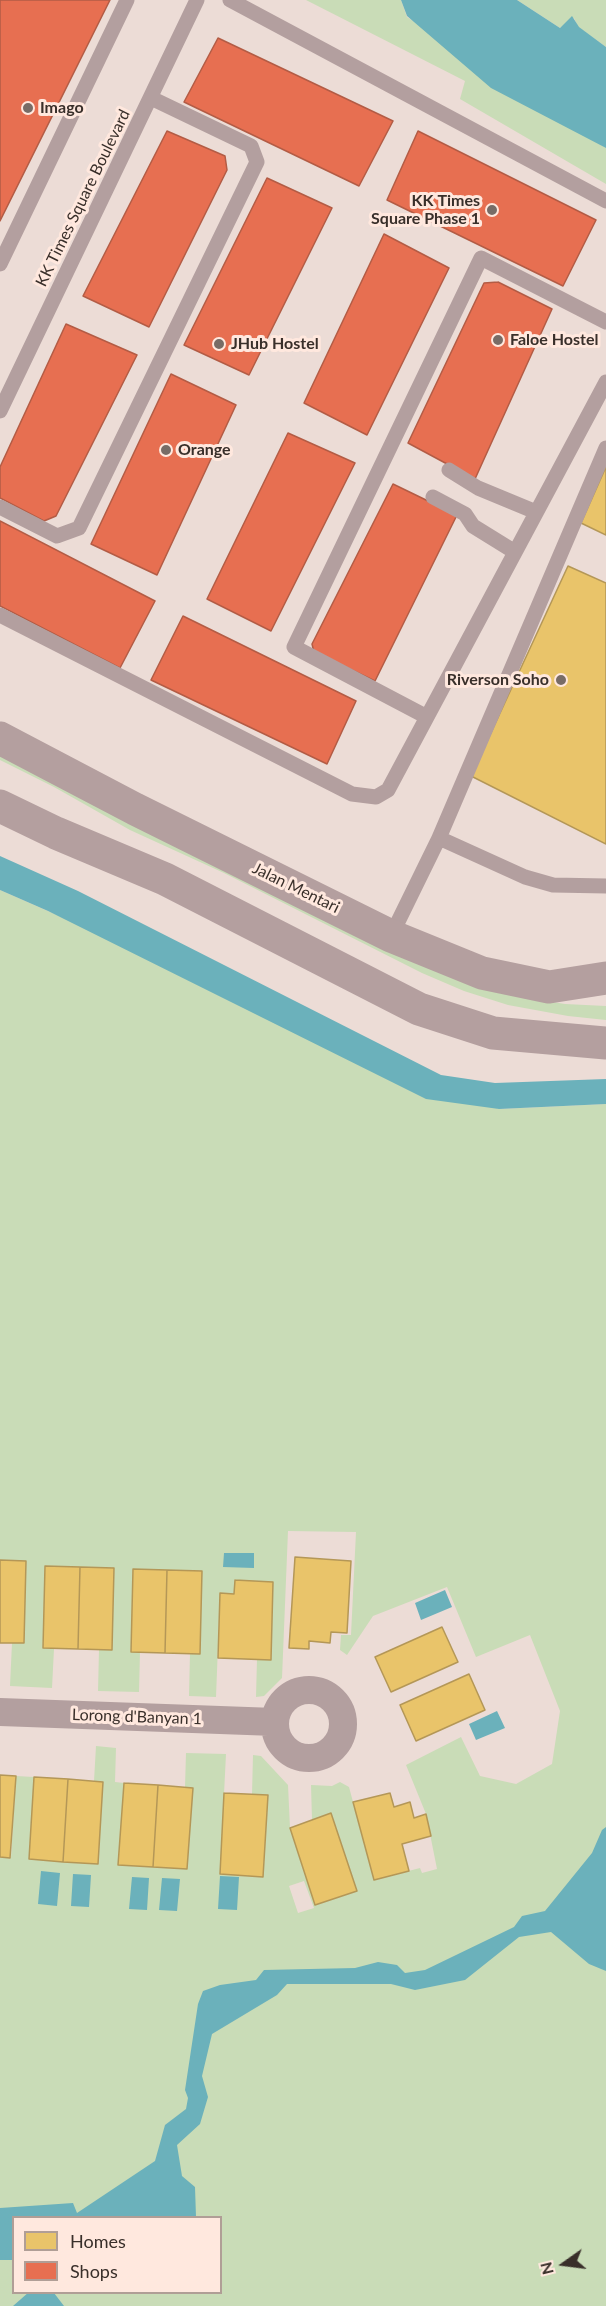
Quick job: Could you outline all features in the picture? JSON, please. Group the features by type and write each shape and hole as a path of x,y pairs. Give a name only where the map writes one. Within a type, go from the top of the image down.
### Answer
{"main road":[{"name":"Jalan Mentari","path":"0,738 135,809 391,936 482,973 549,987 606,978"},
{"path":"0,789 34,807 56,833"},
{"path":"6,817 56,833 165,879 419,1009 493,1033 606,1043"}],"street":[{"name":"Lorong d'Banyan 1","path":"0,1712 275,1722"}],"lane":[{"path":"0,264 127,0"},
{"name":"KK Times Square Boulevard","path":"0,411 197,0"},
{"path":"230,0 606,201"},
{"path":"0,507 57,536 79,528 257,162 251,146 151,98"},
{"path":"426,717 294,647 481,258 606,322"},
{"path":"0,615 352,794 376,796 388,790 606,382"},
{"path":"391,936 439,838 606,448"},
{"path":"449,470 478,488 536,512"},
{"path":"433,497 465,514 473,526 515,552"},
{"path":"6,817 165,879"},
{"path":"439,838 525,877 553,885 606,886"}],"green space":[{"path":"306,0 401,0 407,17 606,148 606,184 460,99 465,81"},
{"path":"517,0 606,0 606,47 578,27 574,18 560,28"},
{"path":"0,749 510,995 565,1004 606,1006 606,1020 508,1005 464,991 422,973 224,873 130,830 54,787 0,760"},
{"path":"0,890 499,1109 606,1104 606,2306 0,2306 0,1857 11,1857 16,1776 34,1777 29,1859 98,1864 103,1782 94,1781 96,1746 116,1748 115,1782 124,1783 119,1865 187,1869 192,1788 185,1787 186,1753 226,1754 220,1874 263,1877 268,1795 252,1794 253,1755 261,1756 288,1785 290,1828 315,1905 357,1891 331,1814 312,1820 311,1785 332,1786 340,1782 349,1787 374,1880 420,1868 422,1873 437,1869 426,1814 406,1765 461,1737 480,1776 516,1784 552,1764 560,1711 530,1635 476,1657 447,1587 373,1616 347,1655 340,1650 341,1635 351,1635 356,1532 288,1531 282,1678 264,1696 256,1697 257,1659 271,1659 273,1582 235,1580 234,1594 220,1594 216,1697 189,1696 190,1653 201,1571 133,1570 131,1651 140,1652 139,1692 98,1691 99,1650 112,1650 114,1568 45,1566 43,1648 54,1649 52,1688 10,1686 12,1643 24,1643 26,1561 0,1560","holes":["304,1881 314,1908 298,1913 289,1886"]}],"water":[{"path":"401,0 517,0 560,28 572,16 579,27 606,47 606,148 491,88 407,16"},
{"path":"0,856 78,891 441,1075 495,1083 606,1079 606,1104 499,1109 426,1099 48,911 0,890"},
{"path":"224,1553 254,1553 254,1568 223,1567"},
{"path":"445,1590 452,1607 421,1620 415,1603"},
{"path":"497,1711 505,1728 476,1740 469,1724"},
{"path":"606,1827 606,1971 589,1964 551,1932 519,1937 465,1980 415,1990 391,1984 287,1984 277,1995 212,2034 202,2076 208,2097 200,2124 177,2145 182,2176 195,2187 196,2216 12,2216 12,2260 0,2260 0,2208 73,2203 77,2213 155,2161 165,2125 186,2109 188,2098 185,2090 198,2004 203,1991 220,1985 256,1980 264,1970 355,1968 378,1962 397,1965 405,1973 425,1970 514,1927 522,1916 545,1911 592,1853 602,1830"},
{"path":"41,1871 60,1873 57,1906 38,1904"},
{"path":"73,1874 91,1875 89,1907 71,1906"},
{"path":"220,1876 239,1877 237,1910 218,1909"},
{"path":"132,1877 149,1878 147,1910 129,1909"},
{"path":"162,1878 180,1879 177,1911 159,1910"},
{"path":"27,2294 55,2294 64,2306 13,2306"}],"building: Homes":[{"path":"606,467 606,535 581,523"},
{"name":"Riverson Soho","path":"568,566 606,583 606,844 471,776"},
{"path":"295,1557 351,1561 347,1633 331,1632 330,1643 309,1641 309,1649 289,1648"},
{"path":"0,1560 26,1561 24,1643 0,1643"},
{"path":"45,1566 80,1567 78,1649 43,1648"},
{"path":"80,1567 114,1568 112,1650 78,1649"},
{"path":"133,1569 167,1570 165,1653 131,1652"},
{"path":"167,1570 202,1571 200,1654 165,1653"},
{"path":"235,1580 273,1582 271,1660 218,1658 220,1593 234,1594"},
{"path":"442,1627 458,1662 391,1692 375,1657"},
{"path":"469,1674 485,1710 416,1741 400,1705"},
{"path":"0,1775 16,1776 10,1858 0,1857"},
{"path":"34,1777 68,1779 63,1862 29,1859"},
{"path":"68,1779 103,1782 98,1864 63,1862"},
{"path":"124,1783 158,1785 153,1867 118,1865"},
{"path":"158,1785 193,1788 187,1869 153,1867"},
{"path":"224,1793 268,1795 263,1877 220,1874"},
{"path":"390,1793 394,1807 410,1802 414,1818 426,1814 431,1836 402,1844 409,1871 374,1880 353,1802"},
{"path":"331,1813 357,1891 315,1905 290,1828"}],"building: Shops":[{"name":"Imago","path":"0,0 110,0 0,221"},
{"name":"KK Times Square Phase 1","path":"218,38 393,121 359,186 184,102"},
{"path":"167,131 225,156 227,170 149,327 83,296"},
{"name":"KK Times Square Phase 1","path":"418,131 596,220 563,286 387,200"},
{"name":"KK Times Square Phase 1","path":"267,178 332,208 249,375 184,345"},
{"name":"KK Times Square Phase 1","path":"384,234 449,268 367,435 304,403"},
{"path":"498,282 552,309 475,479 408,443 484,283"},
{"path":"66,324 137,355 56,516 44,521 0,498 0,467"},
{"path":"171,374 236,405 157,575 91,544"},
{"path":"288,433 355,463 271,631 207,599"},
{"path":"393,484 457,515 375,681 314,652 312,644"},
{"path":"0,521 155,601 120,668 0,606"},
{"path":"183,616 356,701 327,764 151,680"}],"place":[{"name":"Imago","path":"28,108"},
{"name":"KK Times Square Phase 1","path":"492,210"},
{"name":"Faloe Hostel","path":"498,340"},
{"name":"JHub Hostel","path":"219,344"},
{"name":"Orange","path":"166,450"},
{"name":"Riverson Soho","path":"561,680"}]}
